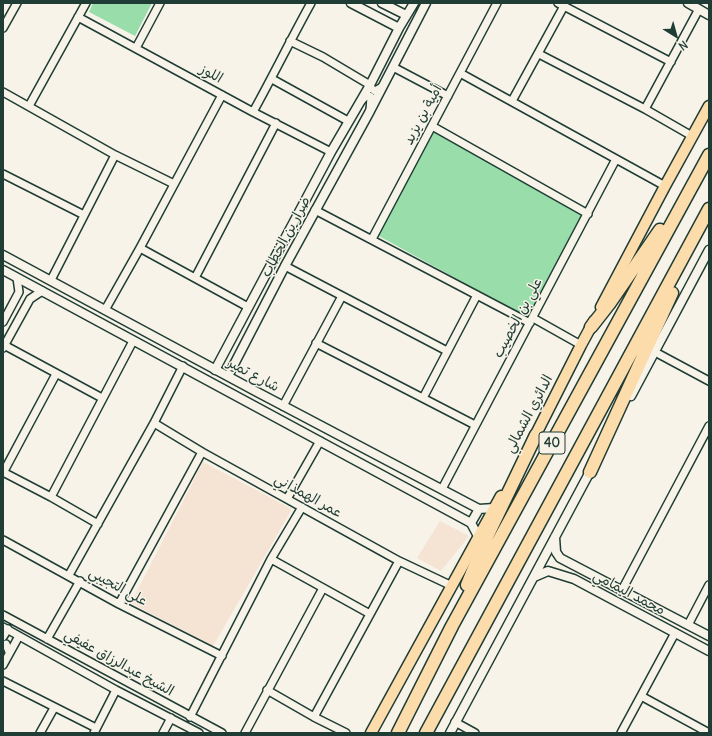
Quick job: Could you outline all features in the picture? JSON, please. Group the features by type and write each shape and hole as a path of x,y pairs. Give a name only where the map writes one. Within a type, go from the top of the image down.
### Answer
{"highway":[{"name":"40","path":"398,733 452,626 709,155"},
{"path":"591,327 609,304 698,174"},
{"name":"40","path":"426,733 709,209"},
{"path":"590,472 678,281 700,225"},
{"path":"452,626 486,539 536,435"}],"main road":[{"name":"الدائري الشمالي","path":"371,733 478,536 536,435 581,344 709,106"}],"street":[{"path":"3,28 17,3"},
{"path":"29,106 86,3"},
{"path":"136,48 160,3"},
{"path":"253,112 272,79 290,41 311,3"},
{"path":"351,3 399,28"},
{"path":"382,3 406,15"},
{"name":"ضرار بن الخطاب","path":"228,376 314,210 370,111 422,12 425,3"},
{"name":"أمية بن يزيد","path":"372,239 497,3"},
{"path":"688,3 709,14"},
{"name":"ضرار بن الخطاب","path":"215,370 331,152 370,85 399,28 413,5"},
{"path":"512,102 538,54 561,5 671,62"},
{"path":"645,109 699,9"},
{"path":"390,24 397,19 397,11"},
{"name":"اللوز","path":"78,17 253,112 331,152"},
{"path":"290,41 323,57 370,85 375,91 382,87"},
{"path":"538,54 645,109 692,136"},
{"path":"393,66 448,96"},
{"path":"460,73 665,186"},
{"path":"272,79 348,121"},
{"path":"3,92 116,155 174,184"},
{"path":"105,310 222,95"},
{"path":"357,105 367,95 371,97 370,111"},
{"path":"195,278 276,123"},
{"path":"432,126 588,214"},
{"path":"51,280 116,155"},
{"name":"علي بن الخصيب","path":"442,489 616,159"},
{"path":"3,174 84,215"},
{"path":"314,210 477,295 581,344"},
{"path":"140,248 248,307"},
{"path":"450,733 709,250"},
{"name":"شارع تمير","path":"3,255 215,370 479,509"},
{"path":"285,266 447,351"},
{"path":"3,270 320,440 471,523 478,536"},
{"path":"3,322 19,292 17,278"},
{"path":"42,291 30,299 4,346 102,398"},
{"path":"19,292 30,299"},
{"path":"423,398 477,295"},
{"path":"283,406 342,296"},
{"path":"51,497 133,341"},
{"path":"316,343 475,425"},
{"path":"654,352 709,381"},
{"path":"221,359 225,368 234,365"},
{"path":"69,576 154,423 183,366"},
{"path":"56,374 3,472 98,524"},
{"path":"239,397 245,386"},
{"path":"248,402 255,391"},
{"name":"عمر الهمذاني","path":"154,423 202,452 399,561 452,586"},
{"path":"622,590 709,426"},
{"path":"286,498 320,440"},
{"path":"119,604 202,452"},
{"path":"190,717 271,559 302,507"},
{"path":"471,523 479,509 494,508"},
{"name":"محمد اليمامي","path":"555,536 556,552 560,558 709,636"},
{"name":"علي التجيبي","path":"3,540 119,604 222,656"},
{"path":"271,559 370,614"},
{"path":"314,717 399,561"},
{"path":"574,579 569,576 570,574 572,571 580,568"},
{"name":"محمد اليمامي","path":"534,577 548,571 574,579 709,651"},
{"path":"47,639 80,582"},
{"path":"688,625 709,585"},
{"path":"244,733 323,588"},
{"name":"الشيخ عبدالرزاق عفيفي","path":"3,616 222,733"},
{"path":"3,637 5,628"},
{"name":"الشيخ عبدالرزاق عفيفي","path":"5,628 116,690 199,733"},
{"path":"621,733 675,633"},
{"path":"3,665 19,636"},
{"path":"3,645 6,644 9,652"},
{"path":"3,681 95,731 116,690"},
{"path":"267,690 314,717 346,733"},
{"path":"641,696 709,733"},
{"path":"40,733 54,708"},
{"path":"163,733 171,718"},
{"path":"455,722 476,733"}],"shaded area":[{"path":"203,462 292,509 213,646 131,603"},
{"path":"440,521 469,536 441,571 417,558"}],"green space":[{"path":"93,3 152,3 135,36 89,12"},
{"path":"434,132 585,215 528,318 377,235"}]}
